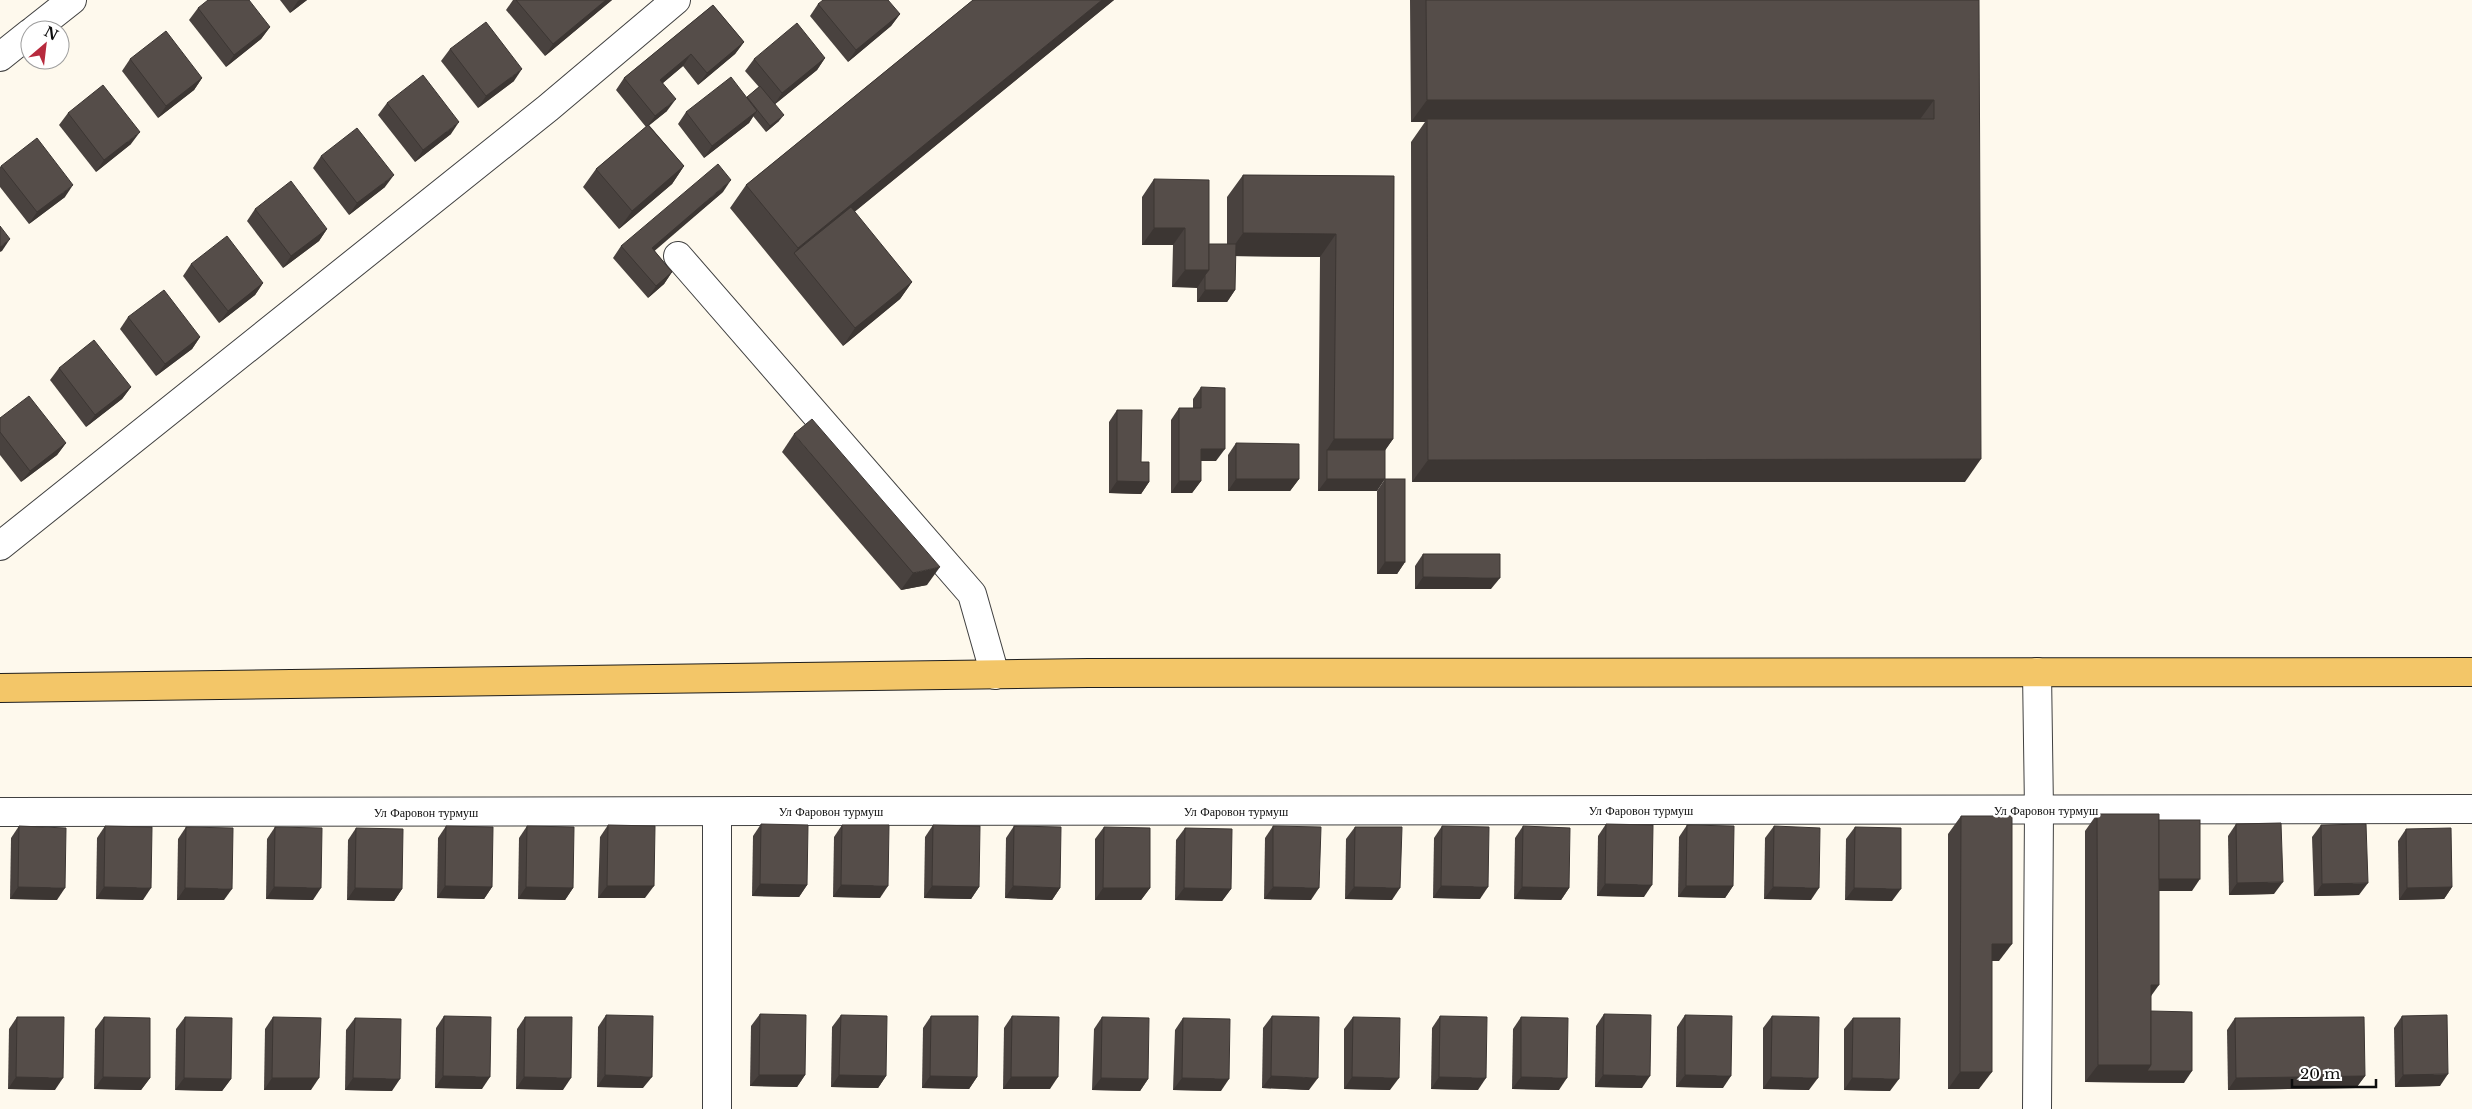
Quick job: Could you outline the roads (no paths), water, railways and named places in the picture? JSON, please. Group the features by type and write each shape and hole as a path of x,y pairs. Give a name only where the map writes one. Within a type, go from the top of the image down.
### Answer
{"main road":[{"path":"0,688 1088,673 2472,672"}],"street":[{"path":"47,20 72,0"},
{"path":"0,546 540,114 676,0"},
{"path":"0,57 20,41"},
{"path":"678,256 972,594 995,675"},
{"path":"2036,1109 2039,810 2037,672"},
{"name":"Ул Фаровон турмуш","path":"0,812 2472,809"},
{"path":"717,812 717,1109"}]}
